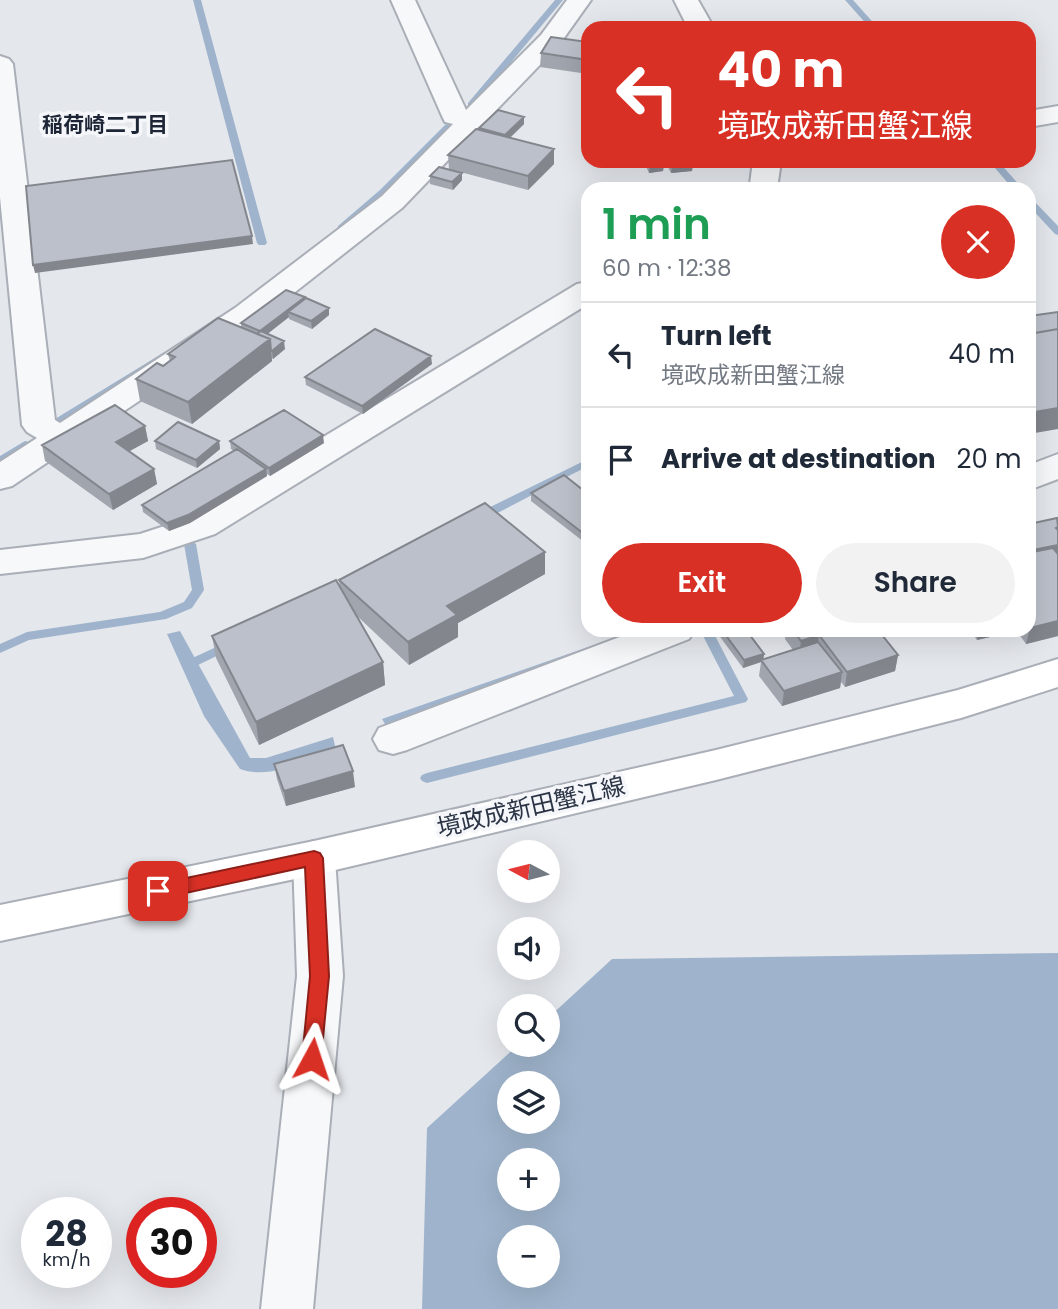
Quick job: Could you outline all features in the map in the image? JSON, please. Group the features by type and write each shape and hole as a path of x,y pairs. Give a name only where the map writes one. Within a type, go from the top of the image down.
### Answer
{"main road":[{"name":"境政成新田蟹江線","path":"0,923 314,858 703,768 961,705 1058,673"}],"street":[{"path":"403,0 455,116 474,120"},
{"path":"0,478 246,315 392,202 550,40 579,0"},
{"path":"686,0 697,21"},
{"path":"0,64 39,425 61,437"},
{"path":"1036,118 1058,114"},
{"path":"0,562 144,546 202,526 581,295"},
{"path":"1036,476 1058,465"},
{"path":"393,738 658,637"},
{"path":"287,1309 320,976 314,858"}],"water":[{"path":"180,631 250,758 266,758 333,737 336,750 276,770 252,772 240,769 204,716 167,634"},
{"path":"617,637 644,637 388,729 382,719"},
{"path":"1058,953 1058,1309 422,1309 427,1128 505,1057 560,1057 560,1007 612,959"}],"building":[{"path":"551,37 581,41 581,59 541,53"},
{"path":"498,110 524,117 505,135 479,128"},
{"path":"476,129 554,149 528,176 448,155"},
{"path":"232,160 252,236 33,265 26,186"},
{"path":"439,167 462,173 452,182 430,176"},
{"path":"286,290 305,297 260,331 241,323"},
{"path":"306,298 329,308 311,321 288,312"},
{"path":"1058,312 1058,329 1036,333 1036,315"},
{"path":"218,318 270,339 188,402 136,379 157,363 163,366 175,357 168,354"},
{"path":"375,329 431,356 362,406 305,377"},
{"path":"1058,329 1058,408 1036,412 1036,333"},
{"path":"261,331 284,341 271,351 270,339 257,334"},
{"path":"115,405 145,426 116,442 154,469 109,494 42,445"},
{"path":"284,410 323,435 269,468 230,441"},
{"path":"178,422 219,441 196,460 155,441"},
{"path":"237,449 266,469 188,515 167,523 142,505"},
{"path":"564,475 581,488 581,532 531,493"},
{"path":"485,503 545,552 447,606 457,615 408,642 339,580"},
{"path":"1057,518 1058,545 1036,549 1036,522"},
{"path":"1053,548 1058,554 1058,621 1036,626 1036,551"},
{"path":"336,580 383,662 256,722 212,636"},
{"path":"727,637 751,637 764,654 744,660"},
{"path":"821,637 884,637 898,655 847,672"},
{"path":"818,642 842,672 784,691 761,660"},
{"path":"343,745 353,771 284,791 274,764"}],"waterway":[{"path":"197,0 262,243"},
{"path":"471,105 559,0"},
{"path":"849,0 868,21"},
{"path":"341,228 383,192 449,126"},
{"path":"999,168 1012,182"},
{"path":"1036,208 1058,232"},
{"path":"60,419 176,348"},
{"path":"0,461 25,444"},
{"path":"480,517 581,466"},
{"path":"0,649 27,636 162,616 188,605 198,590 190,544"},
{"path":"427,778 742,699 710,637"},
{"path":"190,664 227,646"}],"district":[{"name":"稲荷崎二丁目","path":"105,125"}],"route":[{"path":"158,891 314,858 320,976 312,1059"}]}
